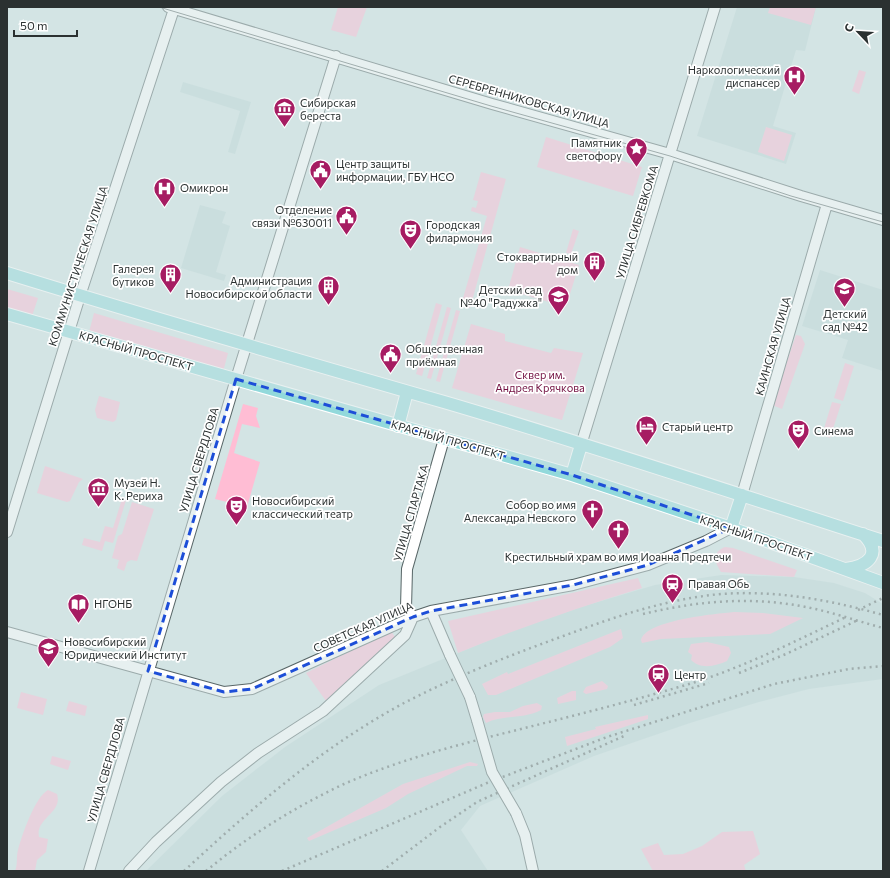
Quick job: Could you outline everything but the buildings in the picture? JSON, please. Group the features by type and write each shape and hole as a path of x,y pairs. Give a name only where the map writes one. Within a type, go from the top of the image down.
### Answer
{"main road":[{"path":"7,273 246,346 407,392 582,445 883,541"},
{"name":"КРАСНЫЙ ПРОСПЕКТ","path":"7,314 572,476 730,528 883,583"},
{"path":"398,426 407,392"},
{"path":"572,476 582,445"},
{"path":"730,528 742,495"},
{"path":"845,569 859,567 868,562 872,554 871,546 863,534"}],"street":[{"name":"УЛИЦА СИБРЕВКОМА","path":"582,445 715,7"},
{"name":"СЕРЕБРЕННИКОВСКАЯ УЛИЦА","path":"171,8 336,56 492,104 670,154 827,204 883,220"},
{"name":"КОММУНИСТИЧЕСКАЯ УЛИЦА","path":"7,532 171,8"},
{"name":"УЛИЦА СВЕРДЛОВА","path":"89,871 246,346 336,56"},
{"name":"КАИНСКАЯ УЛИЦА","path":"742,495 827,204"},
{"name":"УЛИЦА СПАРТАКА","path":"413,617 406,608 407,569 444,439"},
{"name":"СОВЕТСКАЯ УЛИЦА","path":"7,632 224,692 252,689 413,617 431,611 573,585 648,565 706,541 730,528"},
{"path":"431,611 470,697 492,772 516,813 524,835 533,871"},
{"path":"129,871 156,842 221,782 258,753 323,711 405,635 413,617"}],"highlighted area":[{"path":"236,379 572,475 731,528 648,565 573,585 431,611 413,617 252,689 224,692 148,671"}],"shaded area":[{"path":"737,7 816,7 805,51 796,50 773,126 796,133 786,164 697,136"},
{"path":"183,82 251,102 235,154 228,152 240,111 180,92"},
{"path":"200,205 226,212 222,223 230,226 216,272 226,275 224,281 181,268"},
{"name":"Детский сад №42","path":"820,270 883,290 883,371 842,358 848,340 802,326"},
{"path":"721,575 794,577 834,583 865,593 883,604 883,679 809,689 759,702 690,723 594,756 480,806 461,830 488,871 146,871 222,796 285,747 379,685 514,630 584,606 655,585"}],"green space":[{"path":"338,7 367,7 356,37 331,30"},
{"path":"770,7 816,7 811,25 768,13"},
{"path":"859,70 866,72 859,94 852,91"},
{"path":"766,127 792,135 784,161 758,152"},
{"path":"546,137 642,167 633,196 537,167"},
{"path":"481,172 506,179 470,308 461,305 487,216 471,211 472,207 476,208 478,201 473,200"},
{"path":"573,229 579,231 571,254 566,253"},
{"path":"520,247 579,265 566,307 508,290"},
{"path":"7,289 38,298 32,316 7,308"},
{"path":"436,303 442,305 422,376 416,374"},
{"path":"447,307 451,308 431,379 427,378"},
{"path":"456,310 460,311 440,382 436,381"},
{"path":"94,313 228,353 223,372 89,332"},
{"name":"Сквер им. Андрея Крячкова","path":"471,324 505,334 505,341 551,353 554,348 583,353 562,420 452,388"},
{"path":"796,335 801,336 805,344 782,409 772,405"},
{"path":"845,363 854,366 843,401 834,398"},
{"path":"99,396 120,402 116,420 113,422 97,418 95,410"},
{"path":"832,402 841,404 830,438 822,435"},
{"path":"243,404 258,408 256,416 260,428 242,424 234,453 260,462 247,507 215,499"},
{"path":"45,466 83,479 79,482 70,501 67,502 37,493"},
{"path":"122,499 126,500 113,543 105,541 102,551 82,545 84,538 100,542 105,526 113,528"},
{"path":"132,502 154,509 137,561 131,560 127,562 124,571 117,568 119,560 112,558 118,536 122,534"},
{"path":"725,547 733,548 797,570 794,577 721,572 716,561 716,554"},
{"path":"638,578 642,588 550,618 458,653 448,621"},
{"path":"734,612 763,613 803,618 770,634 661,639 642,643 641,640 646,633 655,627 668,623 698,616"},
{"path":"621,629 623,638 610,647 496,695 488,695 482,684 507,672 508,674"},
{"path":"391,631 395,637 326,701 306,673"},
{"path":"707,642 729,647 731,653 727,661 713,666 704,666 691,660 692,655 688,652 691,644"},
{"path":"602,681 608,686 607,689 586,694 583,692 586,687"},
{"path":"572,691 576,691 576,700 558,704 557,698"},
{"path":"21,692 47,699 43,715 17,708"},
{"path":"69,701 87,706 85,716 66,711"},
{"path":"537,703 542,706 541,710 527,715 492,720 486,723 483,717 484,714 510,712 523,706"},
{"path":"648,715 648,719 567,746 565,737 596,729 595,727"},
{"path":"52,756 71,761 68,770 50,764"},
{"path":"470,762 478,764 477,766 467,766 408,794 386,808 309,841 307,838 403,784"},
{"path":"48,790 57,794 58,801 53,811 41,825 39,830 39,837 48,839 46,852 37,860 35,871 15,871 18,850 26,826 38,800"},
{"path":"753,831 760,854 744,865 746,871 653,871 641,849 658,843 664,855 683,854 702,846 722,832"}],"tram line":[{"path":"159,7 491,106 670,156 791,196 883,222"}],"railway":[{"path":"184,871 236,824 289,780 316,759 374,720 404,703 464,675 504,658 585,628 662,604 701,596 742,593 762,593 803,597 883,615"},
{"path":"858,610 883,598"},
{"path":"643,614 704,603 744,601 765,602 816,609 883,628"},
{"path":"206,871 255,834 290,812 344,784 366,775 454,746 610,706 699,681 792,643 846,617"},
{"path":"739,673 786,654 858,620"},
{"path":"282,871 487,783 607,737 774,684 849,669 883,666"},
{"path":"634,705 709,683"},
{"path":"382,871 440,827 477,802 624,736"}],"place":[{"name":"Наркологический диспансер","path":"795,96"},
{"name":"Сибирская береста","path":"284,128"},
{"name":"Памятник светофору","path":"637,168"},
{"name":"Центр защиты информации, ГБУ НСО","path":"321,190"},
{"name":"Омикрон","path":"165,208"},
{"name":"Отделение связи №630011","path":"347,236"},
{"name":"Городская филармония","path":"411,250"},
{"name":"Стоквартирный дом","path":"594,282"},
{"name":"Галерея бутиков","path":"170,294"},
{"name":"Администрация Новосибирской области","path":"328,306"},
{"name":"Детский сад №42","path":"845,308"},
{"name":"Детский сад №40 \"Радужка\"","path":"558,316"},
{"name":"Общественная приёмная","path":"391,374"},
{"name":"Старый центр","path":"647,446"},
{"name":"Синема","path":"798,450"},
{"name":"Музей Н. К. Рериха","path":"98,508"},
{"name":"Новосибирский классический театр","path":"237,526"},
{"name":"Собор во имя Александра Невского","path":"592,530"},
{"name":"Крестильный храм во имя Иоанна Предтечи","path":"618,550"},
{"name":"Правая Обь","path":"673,604"},
{"name":"НГОНБ","path":"79,624"},
{"name":"Новосибирский Юридический Институт","path":"49,668"},
{"name":"Центр","path":"659,694"}]}
